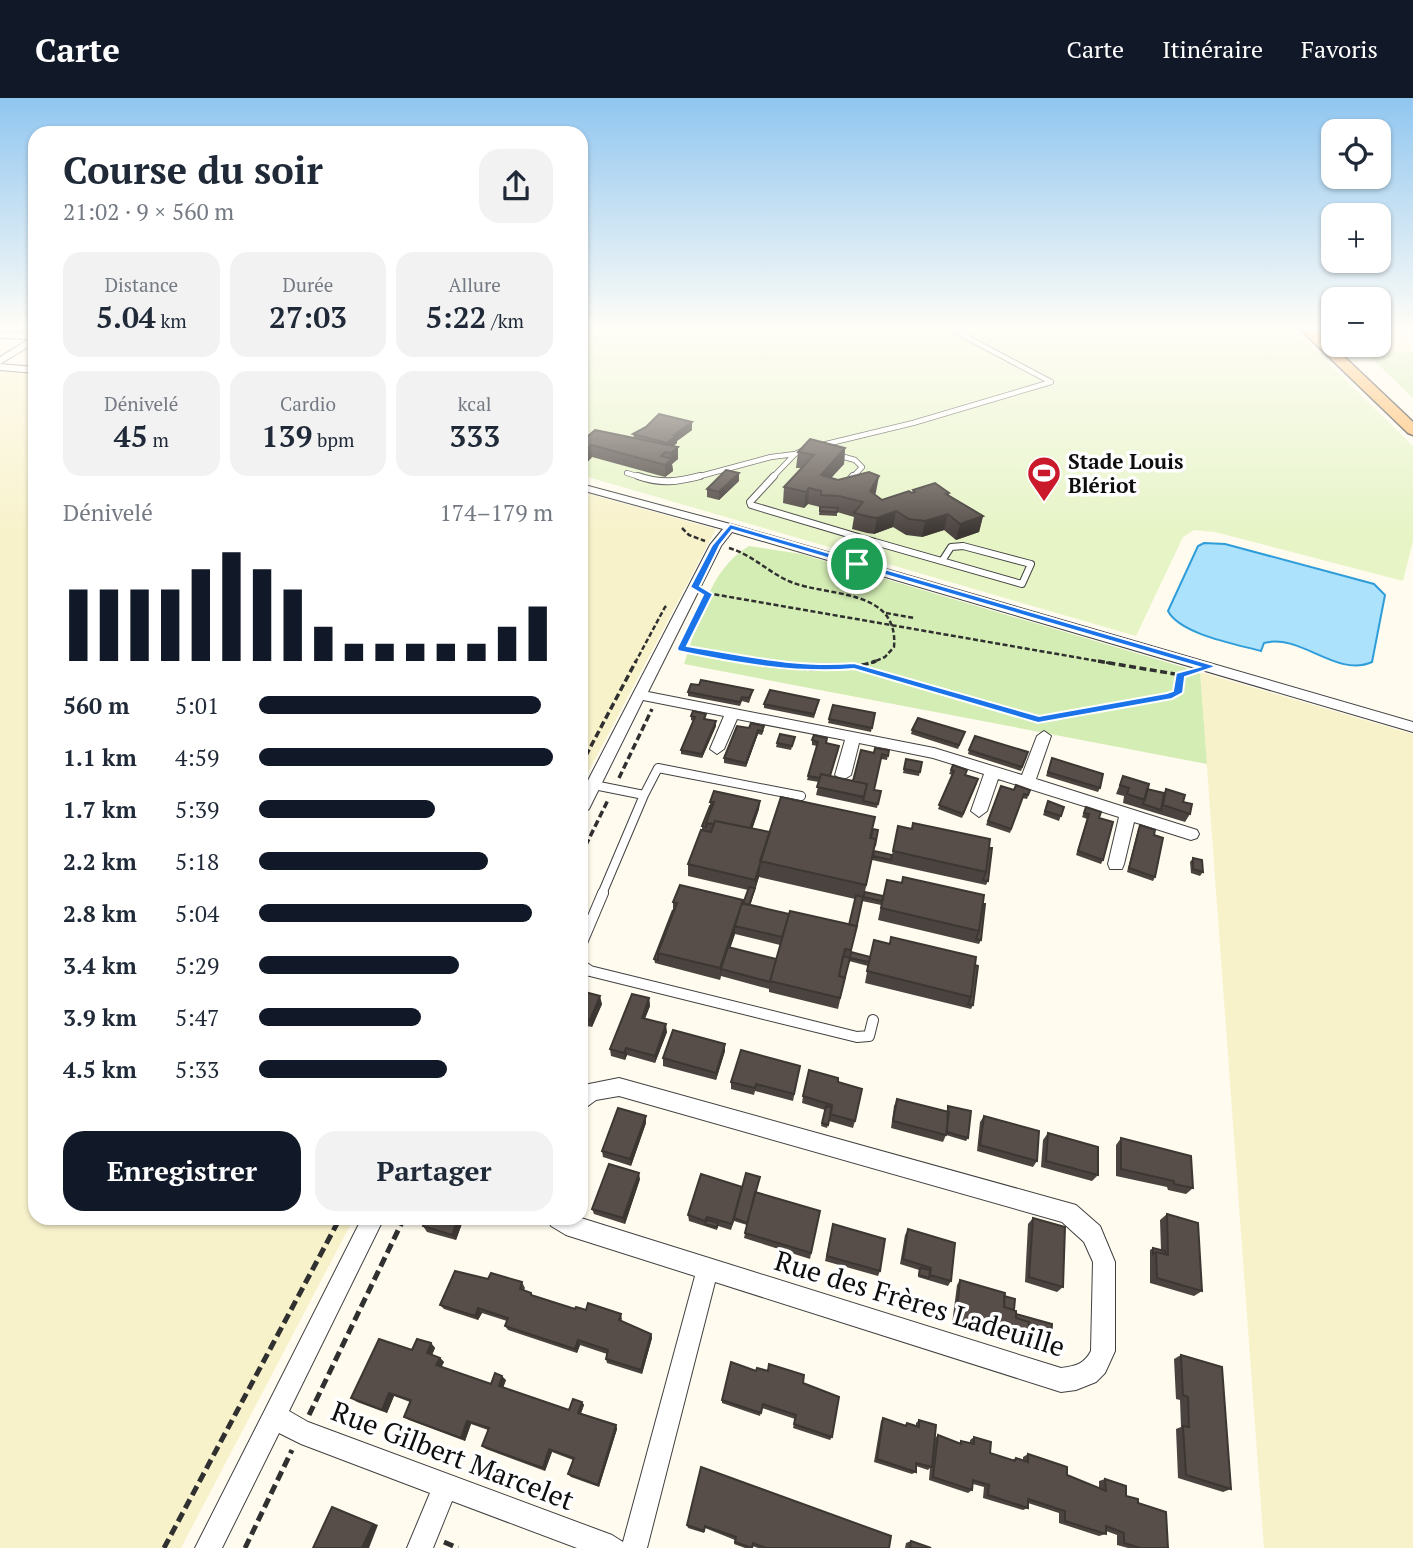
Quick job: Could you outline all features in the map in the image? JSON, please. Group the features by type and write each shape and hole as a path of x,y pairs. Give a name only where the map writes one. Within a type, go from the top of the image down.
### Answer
{"highway":[{"path":"1379,398 1413,430"},
{"path":"1398,398 1413,412"}],"street":[{"path":"588,488 1413,727"},
{"path":"588,796 716,545 730,527"},
{"path":"639,695 934,753 1191,834"},
{"path":"717,749 732,714"},
{"path":"1027,782 1044,736"},
{"path":"843,775 853,737"},
{"path":"979,811 993,771"},
{"path":"1116,864 1128,814"},
{"name":"Rue des Frères Ladeuille","path":"569,1225 1061,1380 1089,1375 1098,1364 1102,1351 1104,1262 1092,1234 1068,1213 619,1087 591,1091 588,1094"},
{"path":"208,1548 370,1225"},
{"path":"634,1548 708,1268"},
{"name":"Rue Gilbert Marcelet","path":"275,1417 301,1432 611,1548"},
{"path":"420,1548 445,1487"}],"lane":[{"path":"627,473 655,482 679,482 771,457 795,454 882,428 913,423 998,398"},
{"path":"811,448 822,451"},
{"path":"795,454 750,502 751,505 875,542 1022,584 1031,564 963,545 951,547 942,561"},
{"path":"833,454 855,460 862,467 842,488"},
{"path":"857,564 875,542"},
{"path":"588,928 658,768 801,796"},
{"path":"594,785 644,795"},
{"path":"588,970 857,1038 869,1036 873,1020"}],"path":[{"path":"716,545 744,551 792,582 854,596 886,613 914,618"},
{"path":"695,587 712,596 1180,675 1210,667"},
{"path":"588,752 665,607 687,601"},
{"path":"682,648 785,665 829,668 854,666 874,661 891,651 895,645 893,627 886,613"},
{"path":"677,659 687,638"},
{"path":"854,666 1038,720 1178,693 1180,675"},
{"path":"588,840 657,699"},
{"path":"164,1548 336,1225"},
{"path":"245,1548 401,1225"}],"shaded area":[{"path":"0,398 28,398 28,1225 350,1225 181,1548 0,1548"},
{"path":"588,494 716,529 588,773"},
{"path":"1200,672 1413,734 1413,1548 1264,1548"}],"green space":[{"name":"Stade Louis Blériot","path":"588,398 1363,398 1413,446 1413,541 1403,581 1215,532 1194,530 1183,537 1136,636 588,477"},
{"path":"749,546 801,554 1200,672 1207,764 684,664 714,583 735,556"}],"water":[{"path":"1204,543 1225,544 1374,584 1385,595 1372,662 1345,664 1291,644 1278,642 1264,643 1261,651 1209,637 1174,619 1168,611 1198,546"}],"building":[{"path":"659,414 692,422 667,443 633,434 646,427"},
{"path":"595,430 678,447 661,456 672,459 665,465 591,445 588,449 588,436"},
{"path":"810,439 845,448 821,475 838,480 869,472 879,476 870,491 882,500 909,491 912,493 915,492 913,490 935,483 949,493 946,494 983,516 960,524 948,514 925,521 909,519 896,511 877,518 870,517 854,513 863,502 821,495 821,491 809,488 806,492 784,487 814,455 798,452"},
{"path":"726,470 739,473 719,492 707,489"},
{"path":"820,507 838,508 837,512 820,511"},
{"path":"701,680 753,690 749,698 742,697 740,702 688,692 691,684 699,685"},
{"path":"770,690 819,700 814,714 764,704"},
{"path":"833,705 875,713 872,728 829,719"},
{"path":"693,711 706,714 704,719 716,721 702,754 681,750 695,717 691,716"},
{"path":"918,718 965,732 959,745 912,730"},
{"path":"751,723 764,726 762,731 758,730 746,763 724,758 737,726 749,728"},
{"path":"780,734 795,737 792,746 777,743"},
{"path":"814,735 827,738 826,743 839,746 830,776 808,776 818,742 812,740"},
{"path":"975,736 1028,752 1022,767 969,750"},
{"path":"875,748 889,750 888,756 882,754 874,790 881,791 878,804 863,801 867,784 853,781 861,750 874,753"},
{"path":"1052,758 1103,774 1100,788 1048,772"},
{"path":"906,759 922,762 920,772 904,769"},
{"path":"953,765 967,770 965,775 978,779 963,814 939,805 954,771 951,770"},
{"path":"821,774 867,784 864,797 817,787"},
{"path":"1123,776 1149,784 1145,800 1127,794 1129,788 1120,785"},
{"path":"1016,785 1030,790 1028,795 1024,794 1011,829 988,821 1001,786 1014,790"},
{"path":"1147,789 1164,793 1161,810 1143,804"},
{"path":"1166,789 1185,795 1183,802 1192,804 1190,814 1163,805"},
{"path":"714,791 760,801 750,828 715,821 714,824 706,823 714,802 710,802"},
{"path":"781,797 875,817 870,838 876,839 866,885 760,861"},
{"path":"1048,801 1064,807 1061,816 1045,811"},
{"path":"710,806 706,827 702,826"},
{"path":"1086,807 1101,812 1099,818 1113,822 1103,860 1078,851 1089,814 1084,813"},
{"path":"715,821 770,832 755,880 688,864 701,830 711,832"},
{"path":"913,823 990,839 986,872 893,851 898,826 912,829"},
{"path":"1140,825 1155,830 1154,835 1163,838 1155,877 1129,868"},
{"path":"873,829 878,830 875,846 876,839 871,838"},
{"path":"989,848 992,848 988,881 983,880"},
{"path":"874,851 892,855 891,860 873,856"},
{"path":"1193,858 1202,860 1203,872 1193,869"},
{"path":"903,877 984,895 979,931 881,908 887,880 902,883"},
{"path":"680,885 743,900 720,968 658,953 677,903 673,902"},
{"path":"749,887 755,888 749,905 743,904"},
{"path":"865,892 883,896 882,901 863,897"},
{"path":"856,895 863,897 857,926 849,925"},
{"path":"742,903 789,914 782,937 735,926"},
{"path":"985,904 981,940 976,939"},
{"path":"673,910 658,960 654,959"},
{"path":"790,911 857,926 851,950 845,949 839,976 845,978 840,998 770,981"},
{"path":"891,937 976,957 971,997 867,971 874,940 890,944"},
{"path":"728,947 776,959 770,982 721,969"},
{"path":"851,952 870,957 869,962 850,958"},
{"path":"843,956 850,958 845,978 839,976"},
{"path":"975,965 978,966 973,1005 968,1004"},
{"path":"588,993 600,996 588,1020"},
{"path":"632,994 649,998 642,1018 666,1024 655,1056 626,1048 624,1053 610,1049"},
{"path":"673,1030 725,1044 716,1073 663,1058"},
{"path":"741,1050 800,1066 794,1094 756,1084 755,1088 731,1082"},
{"path":"809,1070 838,1078 838,1082 862,1089 855,1121 830,1114 832,1105 803,1096"},
{"path":"897,1099 949,1112 946,1135 893,1121"},
{"path":"826,1106 832,1108 828,1125 822,1123"},
{"path":"948,1106 971,1111 968,1138 947,1132"},
{"path":"618,1108 646,1116 630,1159 602,1151"},
{"path":"984,1116 1039,1131 1037,1161 980,1145"},
{"path":"1048,1133 1098,1147 1098,1175 1046,1161"},
{"path":"1121,1138 1191,1156 1193,1188 1121,1169"},
{"path":"609,1164 639,1173 623,1218 592,1209"},
{"path":"746,1173 760,1177 747,1223 734,1218"},
{"path":"701,1174 742,1187 732,1224 707,1217 705,1221 688,1215"},
{"path":"755,1192 820,1211 811,1253 745,1233"},
{"path":"1167,1214 1198,1223 1202,1291 1157,1278 1156,1252 1168,1255"},
{"path":"1033,1218 1065,1227 1063,1287 1029,1277"},
{"path":"707,1220 718,1223 717,1227 705,1224"},
{"path":"833,1224 885,1239 880,1271 827,1256"},
{"path":"424,1225 456,1225 452,1235"},
{"path":"908,1229 955,1243 951,1281 930,1275 931,1268 903,1259"},
{"path":"1153,1248 1165,1251 1165,1254 1153,1254"},
{"path":"920,1268 930,1270 929,1278 919,1275"},
{"path":"455,1271 488,1279 491,1273 522,1282 520,1289 531,1295 575,1309 586,1310 588,1303 621,1314 619,1320 651,1334 641,1370 606,1359 608,1350 578,1340 575,1349 505,1326 508,1318 478,1308 475,1316 440,1305"},
{"path":"960,1280 1005,1293 1004,1307 1016,1311 1016,1318 1029,1322 1028,1341 1001,1333 1001,1329 994,1327 994,1330 956,1319"},
{"path":"1004,1296 1015,1299 1014,1310 1004,1307"},
{"path":"1016,1314 1052,1324 1051,1342 1028,1335 1029,1322 1016,1318"},
{"path":"379,1339 412,1350 417,1339 431,1343 427,1353 440,1358 436,1365 491,1384 495,1373 502,1376 499,1386 569,1410 573,1399 582,1402 578,1413 616,1425 598,1485 568,1474 574,1458 549,1449 543,1468 482,1446 489,1428 467,1421 461,1438 404,1417 411,1400 389,1393 382,1410 351,1398"},
{"path":"1181,1355 1222,1367 1231,1489 1186,1475 1183,1426 1189,1427 1188,1397 1183,1395"},
{"path":"731,1362 756,1371 757,1368 768,1371 769,1364 804,1375 803,1383 839,1397 832,1437 794,1424 796,1415 763,1404 761,1413 722,1400"},
{"path":"883,1418 906,1426 907,1423 919,1427 919,1420 936,1425 932,1467 916,1463 916,1472 877,1459"},
{"path":"938,1435 961,1444 961,1441 974,1444 974,1437 991,1442 990,1453 1028,1462 1028,1454 1067,1467 1067,1475 1106,1491 1105,1479 1126,1486 1126,1496 1166,1512 1168,1548 1140,1548 1124,1543 1124,1533 1106,1526 1106,1534 1065,1521 1065,1511 1028,1499 1028,1508 988,1495 989,1485 973,1480 972,1490 933,1477"},
{"path":"701,1467 891,1536 889,1548 766,1548 753,1543 752,1548 735,1542 736,1537 705,1526 704,1531 687,1525"},
{"path":"332,1507 373,1524 362,1548 313,1548"},
{"path":"911,1541 931,1548 910,1548"}],"place":[{"name":"Stade Louis Blériot","path":"1044,503"}],"route":[{"path":"730,527 857,564 1210,667 1180,675 1178,693 1157,700 1038,720 854,666 829,668 785,665 682,648 708,594 695,587 716,545 730,527"}]}
